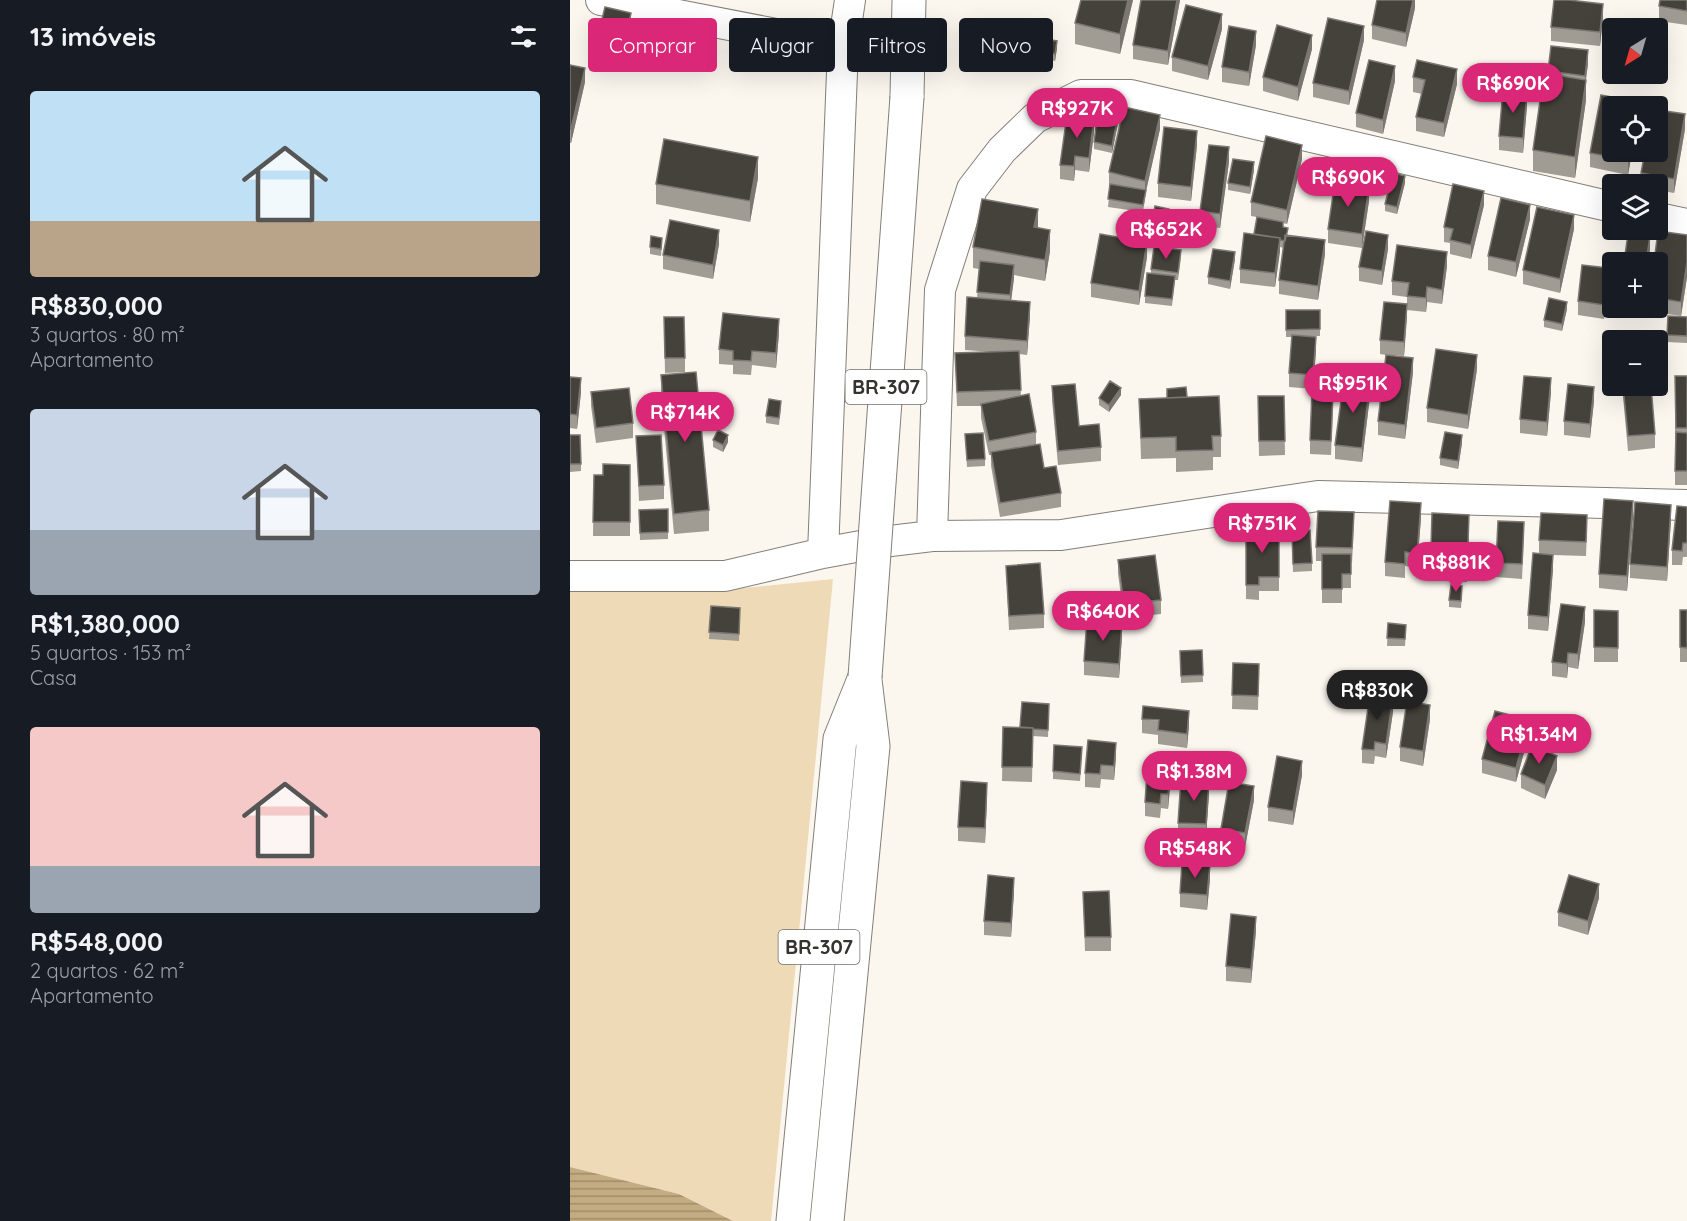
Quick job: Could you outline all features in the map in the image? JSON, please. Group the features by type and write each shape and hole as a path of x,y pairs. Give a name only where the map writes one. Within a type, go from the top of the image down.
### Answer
{"main road":[{"name":"BR-307","path":"827,1221 873,746 865,677 907,97 909,0"},
{"name":"BR-307","path":"793,1221 840,739 865,677"}],"street":[{"path":"602,0 843,47"},
{"path":"823,553 843,47 850,0"},
{"path":"932,537 940,290 972,189 1002,150 1035,118 1081,95 1131,95 1602,205"},
{"path":"1668,220 1687,224"},
{"path":"570,576 725,576 882,542 932,537 1061,535 1318,496 1687,505"}],"shaded area":[{"path":"833,579 771,1221 733,1221 679,1194 570,1167 570,589 724,590"},
{"path":"570,1167 679,1194 733,1221 570,1221"}],"building":[{"path":"1081,0 1128,0 1120,34 1075,23"},
{"path":"1141,0 1177,0 1168,51 1133,45"},
{"path":"1377,0 1413,0 1406,33 1372,25"},
{"path":"1554,0 1603,4 1600,32 1551,27"},
{"path":"1660,0 1687,0 1687,11 1659,6"},
{"path":"1186,5 1222,14 1208,66 1172,57"},
{"path":"605,7 631,13 630,18 602,18"},
{"path":"1328,18 1364,26 1349,91 1313,83"},
{"path":"1277,25 1312,35 1298,87 1263,77"},
{"path":"1229,26 1256,31 1249,72 1222,67"},
{"path":"1053,40 1057,41 1055,54 1053,54"},
{"path":"1551,46 1588,50 1585,76 1548,71"},
{"path":"1369,60 1395,66 1383,120 1356,113"},
{"path":"1417,60 1457,69 1444,123 1416,117 1425,80 1413,77"},
{"path":"570,65 585,68 571,129 570,129"},
{"path":"1544,73 1586,80 1575,157 1533,150"},
{"path":"1503,90 1527,92 1523,138 1499,136"},
{"path":"1601,95 1606,96 1602,96 1602,155 1590,153"},
{"path":"1124,107 1160,115 1145,181 1109,172"},
{"path":"1668,111 1685,114 1674,179 1668,178 1668,174 1641,173 1643,162 1668,162"},
{"path":"1098,113 1118,116 1112,146 1094,142"},
{"path":"1067,115 1094,119 1089,158 1075,156 1074,166 1060,165"},
{"path":"1164,127 1197,131 1191,187 1158,183"},
{"path":"1266,136 1302,145 1287,210 1251,202"},
{"path":"664,139 758,157 750,201 656,184"},
{"path":"1209,145 1229,147 1220,214 1200,211"},
{"path":"1233,159 1254,162 1250,187 1228,183"},
{"path":"1393,173 1405,176 1397,207 1385,204"},
{"path":"1335,181 1369,187 1362,234 1328,229"},
{"path":"1110,184 1146,190 1143,205 1108,199"},
{"path":"1453,184 1484,191 1471,245 1450,240 1453,229 1444,227"},
{"path":"1501,198 1530,205 1516,262 1488,256"},
{"path":"982,199 1038,209 1034,227 1050,230 1045,260 973,247"},
{"path":"1155,206 1169,209 1166,230 1152,227"},
{"path":"1537,207 1574,215 1560,279 1523,270"},
{"path":"1257,217 1283,222 1283,227 1288,228 1285,241 1280,238 1254,234"},
{"path":"670,220 719,230 713,265 663,255"},
{"path":"1366,231 1388,235 1382,271 1359,267"},
{"path":"1668,232 1687,235 1687,262 1681,302 1668,300 1668,252 1655,252 1657,240 1668,240"},
{"path":"1244,233 1280,238 1275,273 1240,269"},
{"path":"1100,234 1147,242 1139,291 1091,283"},
{"path":"1285,235 1325,240 1318,286 1279,280"},
{"path":"651,236 662,238 661,249 650,247"},
{"path":"1627,240 1649,240 1648,252 1625,252"},
{"path":"1397,245 1447,252 1442,290 1427,287 1426,298 1407,296 1409,283 1392,281"},
{"path":"1154,247 1181,250 1178,273 1151,269"},
{"path":"1213,249 1235,252 1230,281 1208,277"},
{"path":"980,261 1014,265 1010,295 977,292"},
{"path":"1582,265 1602,267 1602,305 1578,301"},
{"path":"1147,273 1175,276 1172,299 1145,296"},
{"path":"967,297 1030,302 1027,341 965,336"},
{"path":"1549,298 1567,302 1562,324 1544,320"},
{"path":"1384,302 1407,304 1404,342 1380,340"},
{"path":"1286,310 1320,310 1320,329 1286,330"},
{"path":"723,313 779,319 776,353 752,351 751,361 733,360 733,351 719,349"},
{"path":"1668,316 1687,317 1687,336 1668,335"},
{"path":"664,317 684,317 685,358 665,358"},
{"path":"1292,335 1316,337 1313,375 1289,373"},
{"path":"1436,349 1477,355 1468,415 1427,408"},
{"path":"1019,351 1021,390 957,392 955,353"},
{"path":"1386,355 1413,358 1405,425 1378,421"},
{"path":"696,372 709,510 674,514 661,375"},
{"path":"1524,376 1551,378 1547,422 1520,419"},
{"path":"1675,376 1687,376 1687,428 1676,428"},
{"path":"570,377 581,378 577,415 570,414"},
{"path":"1344,379 1370,382 1362,448 1335,445"},
{"path":"1110,381 1121,388 1109,405 1099,398"},
{"path":"1075,384 1079,426 1099,424 1101,447 1058,451 1052,386"},
{"path":"1568,384 1594,387 1590,424 1564,421"},
{"path":"1186,387 1187,397 1167,398 1167,389"},
{"path":"629,388 633,423 596,428 591,392"},
{"path":"1312,392 1333,393 1331,441 1310,440"},
{"path":"1029,394 1036,432 989,441 981,404"},
{"path":"1219,396 1221,436 1212,436 1213,450 1176,451 1176,437 1141,438 1139,399"},
{"path":"1258,396 1284,396 1285,441 1259,441"},
{"path":"1624,396 1652,396 1655,434 1628,436"},
{"path":"769,399 781,401 779,418 766,416"},
{"path":"718,430 728,435 723,445 713,440"},
{"path":"1445,432 1462,435 1458,461 1440,458"},
{"path":"1676,432 1687,433 1687,471 1675,471"},
{"path":"983,433 985,459 967,460 965,434"},
{"path":"570,435 580,435 581,464 570,464"},
{"path":"661,435 664,485 639,486 636,436"},
{"path":"1040,444 1044,468 1056,466 1061,493 1000,503 991,452"},
{"path":"603,464 630,465 630,522 593,522 594,475 603,475"},
{"path":"1604,499 1633,501 1627,576 1599,574"},
{"path":"1390,501 1421,503 1417,554 1405,552 1405,564 1385,562"},
{"path":"1635,502 1671,505 1667,567 1630,564"},
{"path":"1677,506 1687,507 1687,543 1683,543 1682,551 1672,550"},
{"path":"668,509 668,532 640,533 639,510"},
{"path":"1318,511 1354,512 1352,548 1316,547"},
{"path":"1432,513 1469,515 1467,568 1451,567 1452,550 1431,548"},
{"path":"1541,513 1587,515 1586,542 1539,540"},
{"path":"1498,521 1524,522 1522,564 1496,563"},
{"path":"1246,527 1279,527 1279,577 1259,577 1259,585 1246,585"},
{"path":"1310,530 1312,563 1293,564 1292,531"},
{"path":"1533,553 1553,555 1548,617 1528,615"},
{"path":"1322,554 1351,554 1351,574 1342,574 1342,589 1322,589"},
{"path":"1155,555 1161,600 1124,604 1118,560"},
{"path":"1040,563 1044,614 1009,616 1006,566"},
{"path":"1451,585 1462,586 1461,601 1449,600"},
{"path":"1561,604 1585,607 1578,654 1568,653 1567,664 1552,662"},
{"path":"711,606 740,608 739,634 709,632"},
{"path":"1594,610 1618,611 1618,648 1594,647"},
{"path":"1680,610 1687,610 1687,648 1680,647"},
{"path":"1087,619 1122,622 1119,664 1084,661"},
{"path":"1388,623 1406,625 1405,639 1387,638"},
{"path":"1202,650 1203,675 1181,676 1180,651"},
{"path":"1233,663 1259,664 1258,696 1232,695"},
{"path":"1370,694 1393,697 1386,744 1375,742 1374,750 1362,749"},
{"path":"1407,701 1430,705 1423,751 1400,747"},
{"path":"1022,702 1049,704 1048,730 1020,727"},
{"path":"1143,706 1189,711 1187,734 1158,730 1159,720 1142,719"},
{"path":"1495,711 1529,720 1516,768 1482,759"},
{"path":"1003,727 1033,728 1032,767 1002,767"},
{"path":"1088,740 1116,743 1114,766 1101,765 1100,774 1085,773"},
{"path":"1054,745 1082,747 1080,774 1053,771"},
{"path":"1532,745 1557,756 1545,785 1521,774"},
{"path":"1209,754 1222,755 1220,782 1197,780 1198,762 1208,763"},
{"path":"1277,756 1302,761 1293,811 1268,807"},
{"path":"1148,760 1171,762 1168,794 1161,794 1160,804 1145,802"},
{"path":"1181,779 1209,780 1206,824 1178,823"},
{"path":"961,781 987,783 985,828 958,827"},
{"path":"1229,782 1254,786 1245,833 1221,829"},
{"path":"1182,863 1210,865 1207,895 1180,893"},
{"path":"988,875 1014,878 1011,923 984,921"},
{"path":"1569,875 1599,884 1588,921 1558,912"},
{"path":"1109,891 1111,937 1085,937 1083,892"},
{"path":"1231,914 1256,917 1251,969 1226,966"}]}
